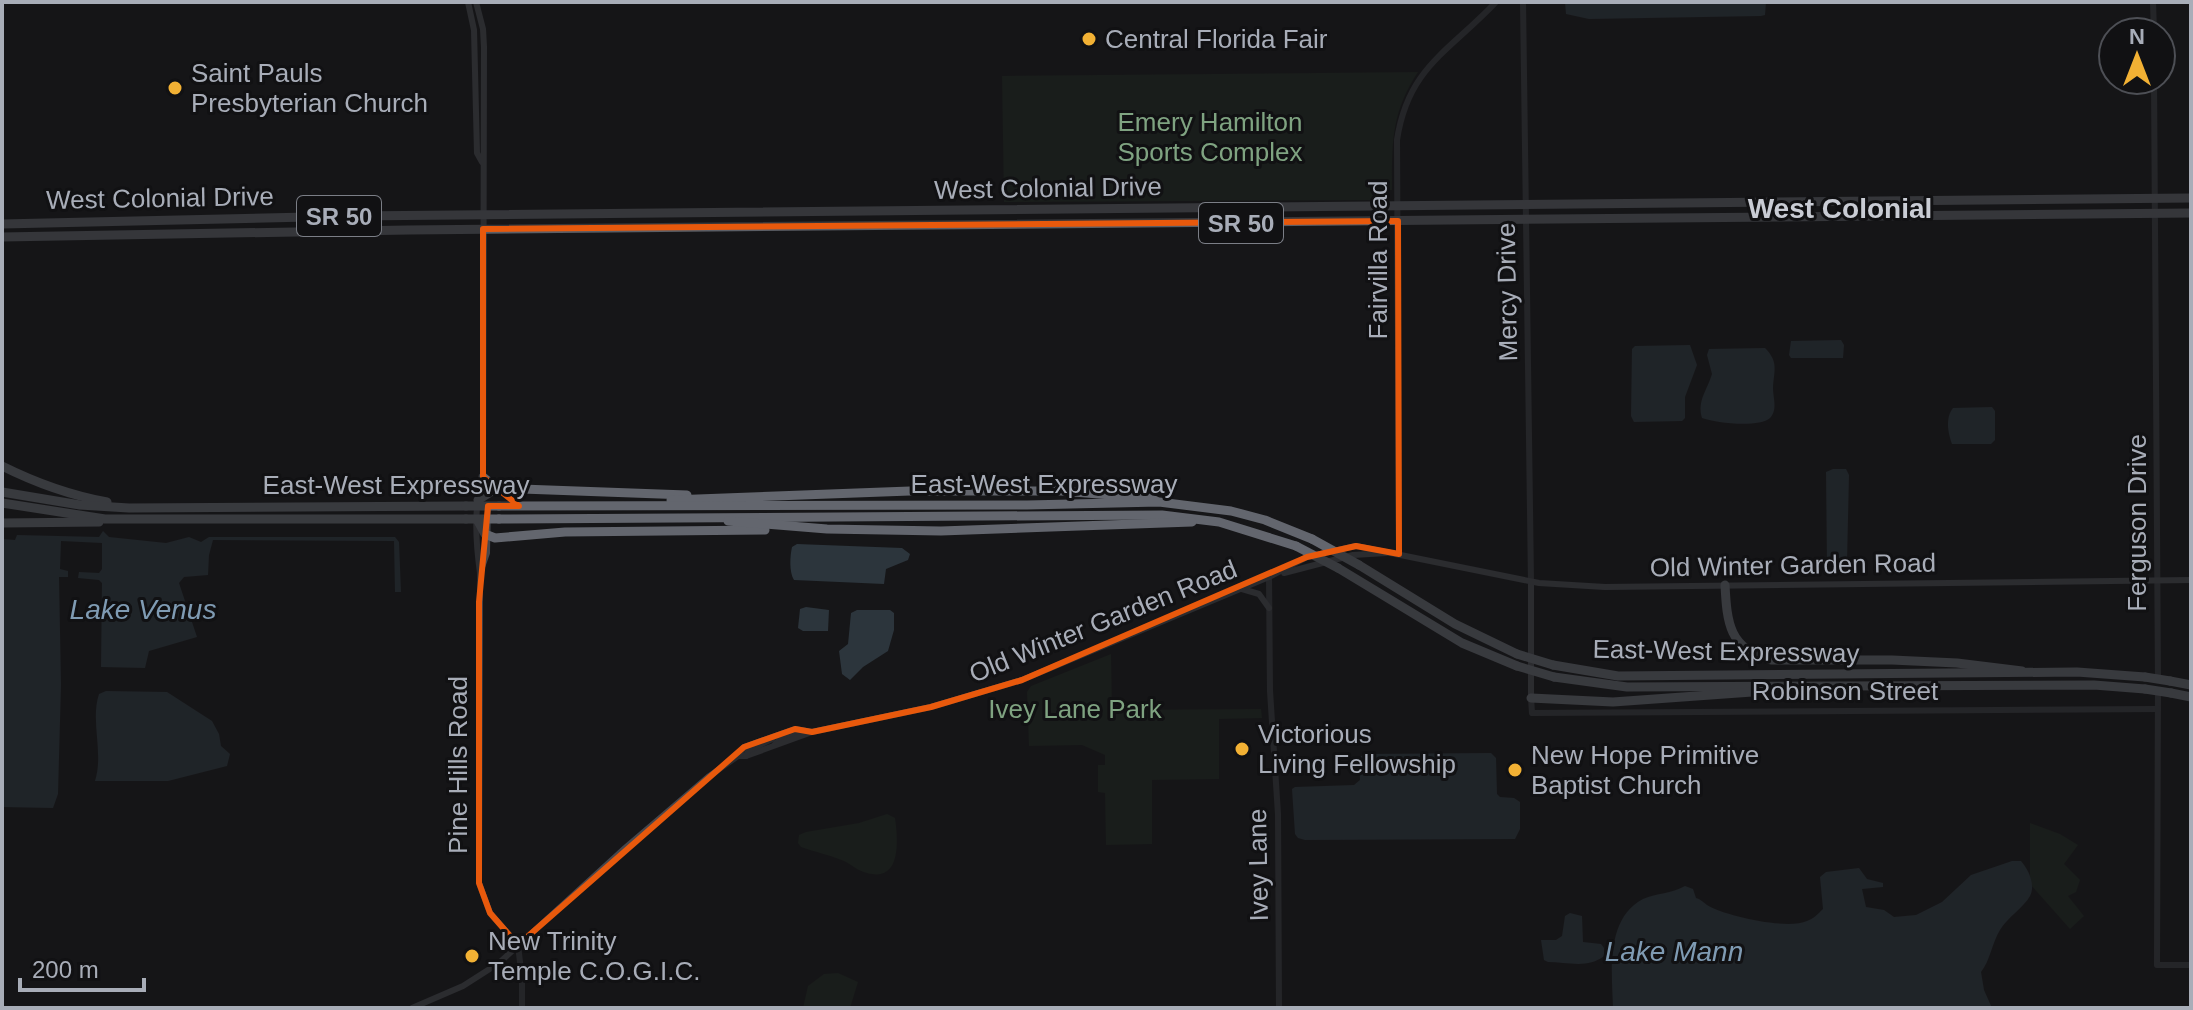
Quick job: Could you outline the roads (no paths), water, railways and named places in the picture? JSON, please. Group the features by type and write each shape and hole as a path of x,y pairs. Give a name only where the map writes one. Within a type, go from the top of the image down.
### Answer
{"highway":[{"name":"West Colonial Drive","path":"2,224 483,214 2191,198"},
{"path":"1995,215 2001,210 2033,210 2039,206 2040,200"},
{"path":"1929,216 1933,206 1975,201"},
{"path":"1814,217 1817,212 1856,211 1861,208 1861,202"},
{"path":"1692,219 1696,209 1736,207 1742,203"},
{"path":"1116,209 1116,224"},
{"path":"894,226 898,215 923,215 928,211"},
{"path":"771,227 774,217 803,216 807,212"},
{"path":"858,226 865,221 880,220 885,212"},
{"path":"616,228 624,223 653,221 655,213"},
{"path":"660,228 662,219 686,217 694,213"},
{"name":"West Colonial Drive","path":"2,237 483,229 2191,213"},
{"path":"319,231 344,224 352,216"},
{"path":"243,218 244,232"},
{"path":"136,235 146,225 178,219"},
{"path":"80,236 113,230 122,220"},
{"path":"2,466 61,492 129,508"},
{"path":"483,477 492,490"},
{"path":"478,500 492,490 681,493 698,498"},
{"path":"632,505 698,498 910,491 1061,491 1149,498 1159,502"},
{"name":"East-West Expressway","path":"2,492 80,505 129,508 1159,502 1231,511 1265,520 1312,539 1463,629 1517,654 1553,665 1618,676 2011,675 2026,672 2145,677 2191,685"},
{"name":"East-West Expressway","path":"2,503 105,519 1162,515 1244,528 1296,546 1462,643 1517,666 1554,677 1627,687 2094,685 2191,697"},
{"path":"2,523 102,522 105,519"},
{"path":"721,519 792,527 941,531 1190,523 1204,520"},
{"path":"478,521 488,537 565,532 792,527"},
{"path":"1725,585 1729,629 1739,643 1755,656 1771,660 1957,663 2026,672"},
{"path":"1531,698 1613,702 1916,685"}],"main road":[{"name":"Pine Hills Road","path":"468,2 474,30 477,153 482,162"},
{"name":"Pine Hills Road","path":"476,2 483,29 485,145 482,162 483,477 478,500 479,883 490,913 518,945"},
{"path":"476,120 485,145"},
{"name":"Pine Hills Road","path":"480,573 487,553 492,490"},
{"name":"Old Winter Garden Road","path":"742,756 744,747 776,734 795,729 809,731 931,707 1022,680 1269,577 1353,555 1399,554 1531,582 1605,587 2191,580"},
{"path":"1531,582 1531,698"},
{"path":"1242,589 1259,594 1269,608"},
{"name":"Old Winter Garden Road","path":"412,1008 476,979 499,963 672,807 742,756 802,737 809,731"}],"street":[{"name":"Fairvilla Road","path":"1399,554 1397,140 1400,120 1418,79 1436,57 1496,2"},
{"name":"Mercy Drive","path":"1523,2 1531,582"},
{"name":"Ferguson Drive","path":"2154,96 2157,965 2191,965"},
{"name":"Ivey Lane","path":"1269,577 1270,691 1278,814 1279,1008"},
{"name":"Robinson Street","path":"1531,698 1532,713 2158,709"},
{"path":"518,945 522,1008"}],"water":[{"path":"1565,2 1766,2 1765,15 1761,16 1589,19 1566,14"},
{"path":"1841,340 1844,345 1843,358 1791,358 1789,355 1791,341"},
{"path":"1690,345 1697,365 1685,397 1685,418 1682,421 1634,422 1631,416 1632,349 1635,346"},
{"path":"1765,348 1775,367 1774,408 1770,418 1747,424 1702,418 1702,401 1712,374 1707,355 1709,349"},
{"path":"1992,407 1995,411 1995,440 1991,444 1952,444 1948,421 1953,408"},
{"path":"1846,469 1849,475 1847,562 1844,565 1827,563 1826,472"},
{"name":"Lake Venus","path":"103,531 109,537 166,543 189,537 201,542 209,537 395,537 399,542 401,592 395,592 394,541 213,540 208,575 184,577 179,583 197,637 149,651 145,668 101,667 102,583 78,578 79,572 99,573 102,569 102,543 61,541 60,569 68,571 68,577 59,577 61,685 58,794 53,808 2,807 2,539 15,540 17,535 99,537"},
{"path":"797,544 902,548 910,554 908,560 886,569 884,584 794,580 791,555 792,547"},
{"path":"800,609 829,610 828,631 803,631 798,628"},
{"path":"857,610 890,610 894,613 894,630 888,651 863,667 850,680 842,674 839,651 848,644 851,613"},
{"path":"106,691 167,692 212,721 221,746 230,754 227,766 168,781 95,781 98,759 97,704 99,694"},
{"path":"1491,753 1496,758 1497,794 1520,802 1520,829 1515,839 1305,840 1295,834 1292,789 1354,785 1360,780 1359,758 1364,754"},
{"name":"Lake Mann","path":"2012,861 2021,861 2026,868 2032,891 2000,930 1981,972 1992,1008 1613,1008 1612,963 1617,933 1622,919 1631,908 1648,897 1685,886 1693,889 1696,898 1727,913 1771,923 1798,923 1811,919 1823,909 1820,877 1826,872 1859,868 1867,879 1883,883 1883,887 1862,889 1866,907 1884,910 1894,917 1916,915 1942,902 1971,875"},
{"path":"1570,913 1582,916 1583,942 1601,944 1604,956 1584,964 1544,960 1541,940 1556,940 1562,936 1565,916"}],"place":[{"name":"Central Florida Fair","path":"1089,39"},
{"name":"Saint Pauls Presbyterian Church","path":"175,88"},
{"name":"Victorious Living Fellowship","path":"1242,749"},
{"name":"New Hope Primitive Baptist Church","path":"1515,770"},
{"name":"New Trinity Temple C.O.G.I.C.","path":"472,956"}],"district":[{"name":"West Colonial","path":"1840,208"}],"park label":[{"name":"Emery Hamilton Sports Complex","path":"1210,137"},
{"name":"Ivey Lane Park","path":"1075,709"}]}
